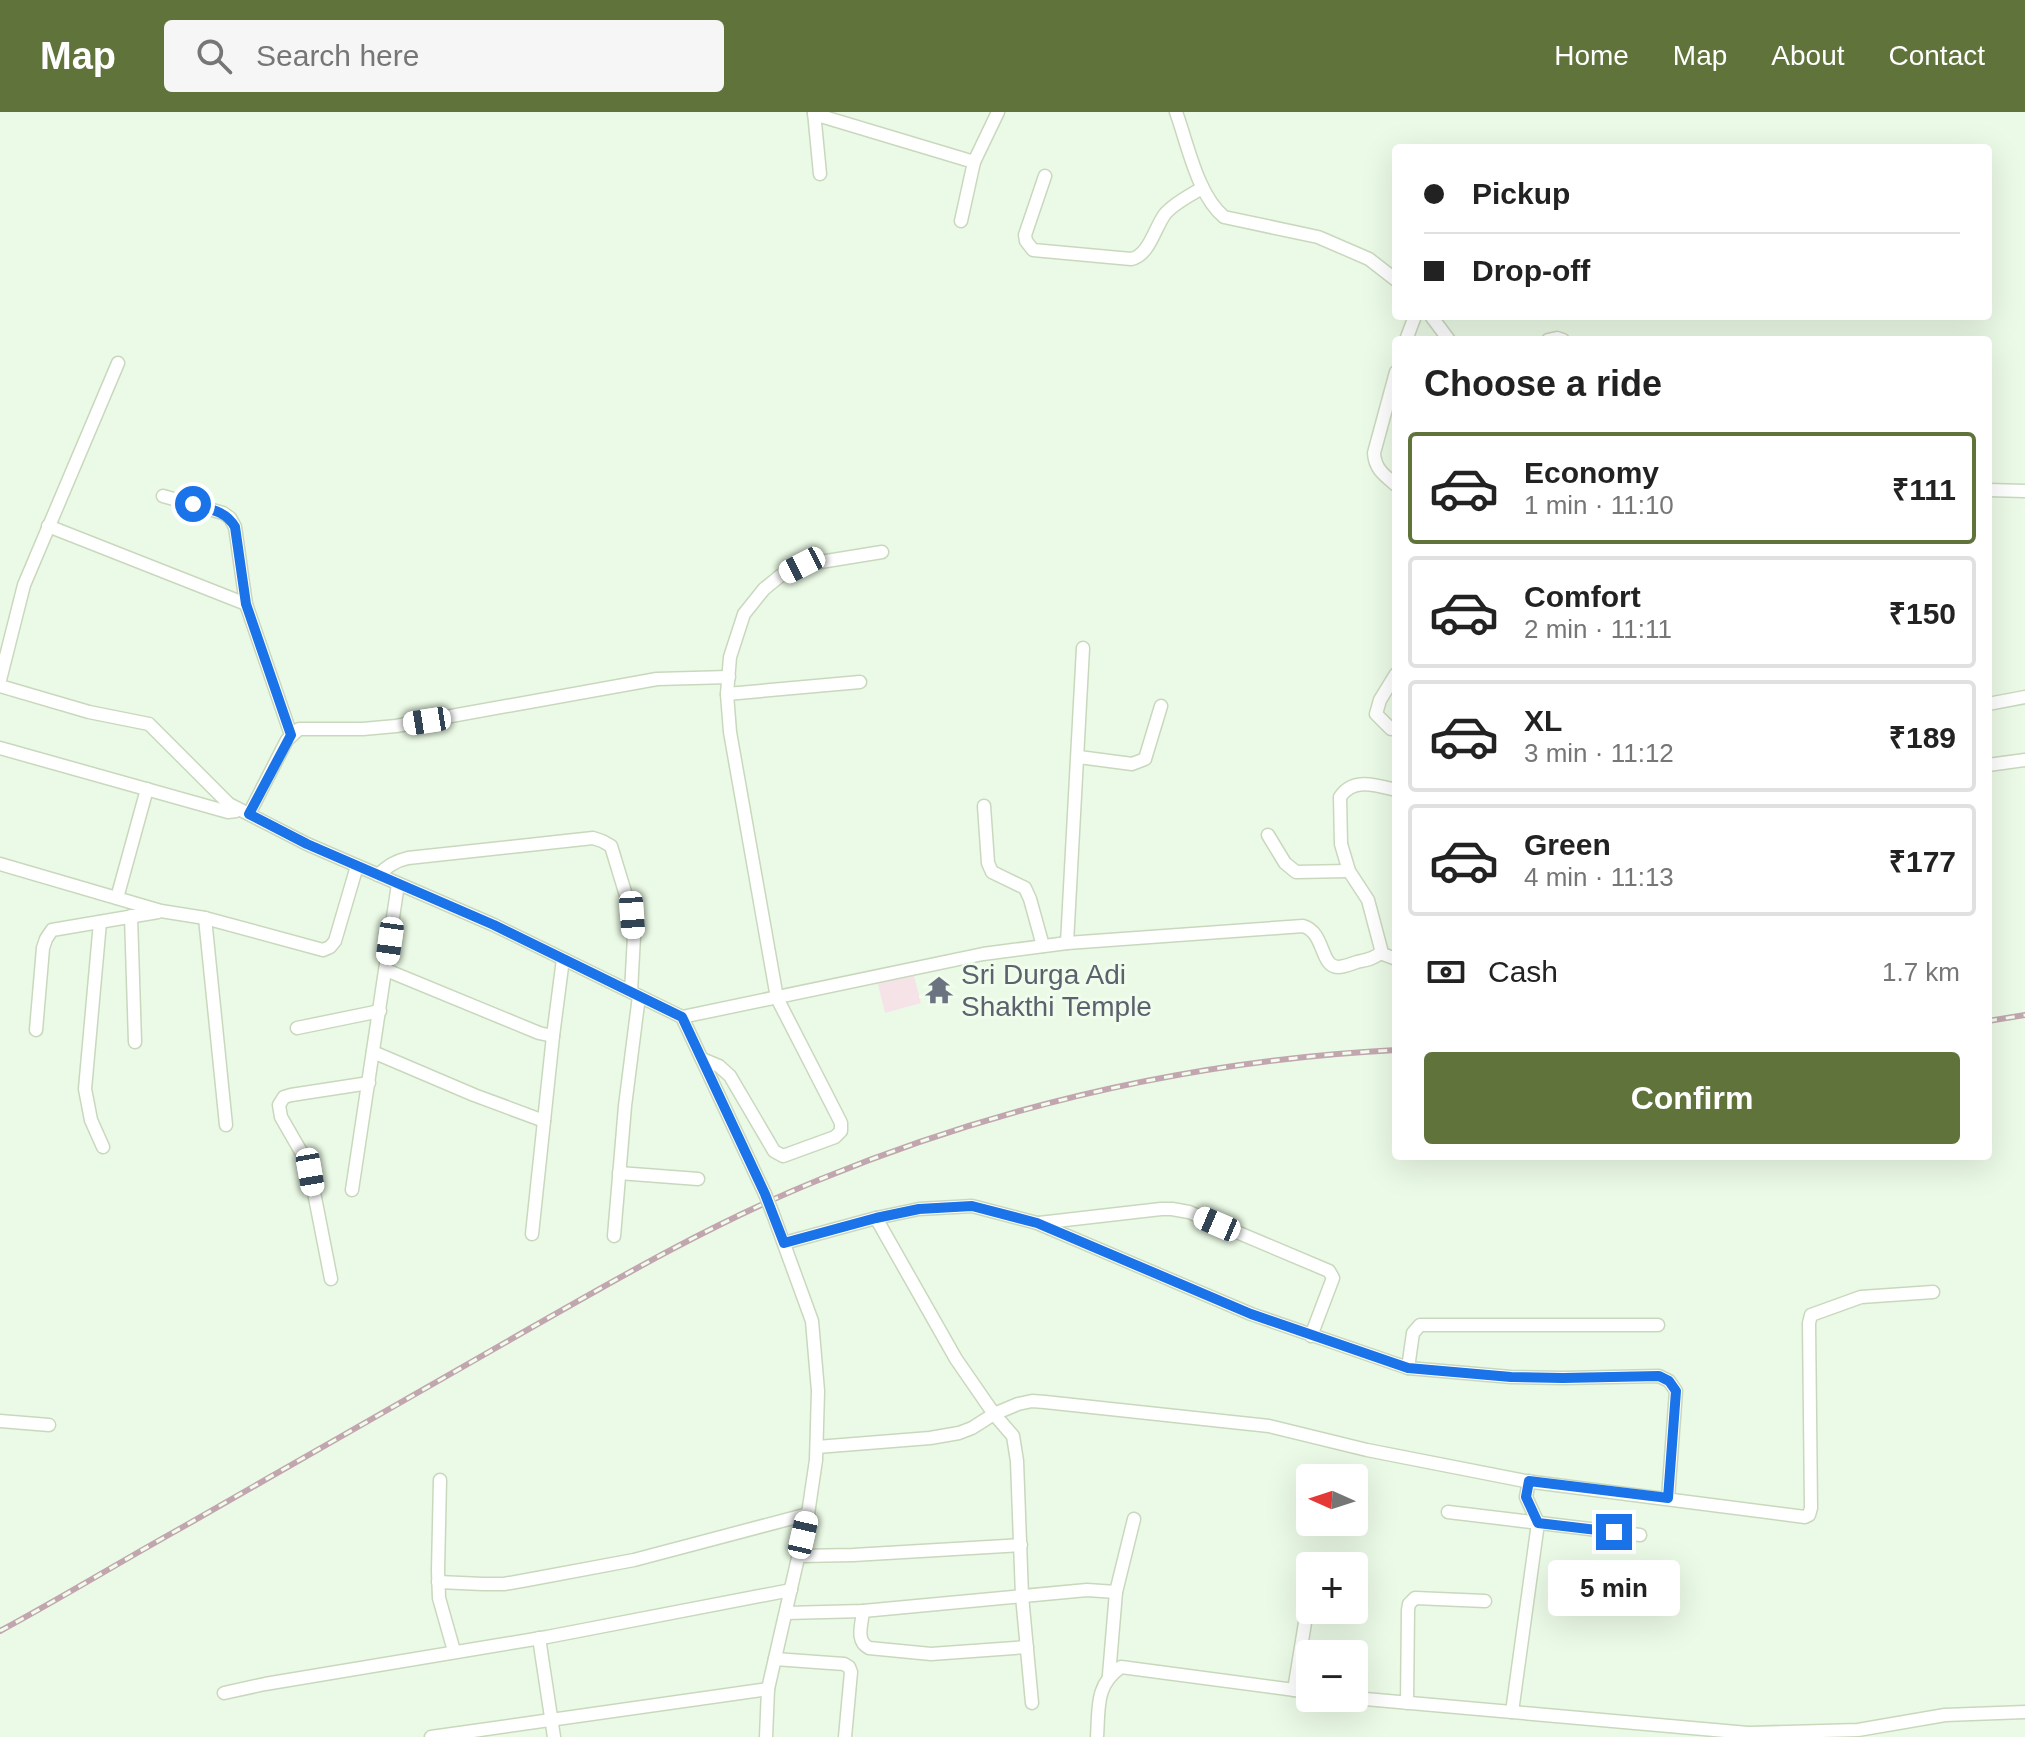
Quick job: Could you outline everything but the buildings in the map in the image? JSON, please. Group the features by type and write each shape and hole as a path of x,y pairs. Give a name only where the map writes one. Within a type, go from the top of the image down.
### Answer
{"street":[{"path":"961,221 974,162 998,112"},
{"path":"1176,112 1202,188 1213,207 1224,217 1318,237 1369,259 1392,277"},
{"path":"820,174 814,113 974,162"},
{"path":"1045,176 1025,235 1029,247 1033,250 1131,259 1144,252 1165,214 1202,188"},
{"path":"0,680 24,585 118,363"},
{"path":"1392,387 1374,453 1374,463 1379,471 1392,482"},
{"path":"1992,490 2025,491"},
{"path":"163,496 223,513 235,527 246,604 291,735"},
{"path":"48,526 246,604"},
{"path":"702,1059 719,1066 736,1084 774,1151 783,1156 835,1137 841,1131 841,1123 777,998 730,732 727,694 730,657 744,614 764,589 780,576 802,565 882,552"},
{"path":"1067,943 1083,648"},
{"path":"245,812 291,735 299,729 396,726 657,679 729,677"},
{"path":"1391,729 1376,714 1380,700 1392,680"},
{"path":"727,694 860,682"},
{"path":"0,686 89,712 149,724 229,804 307,844 494,925 682,1017 983,954 1067,943 1303,926 1311,928 1318,935 1328,963 1333,967 1380,953"},
{"path":"1992,703 2025,697"},
{"path":"1079,757 1132,764 1145,759 1161,706"},
{"path":"0,748 228,812 245,812"},
{"path":"1992,764 2025,760"},
{"path":"1380,953 1368,900 1349,871 1341,844 1340,797 1353,785 1362,783 1392,789"},
{"path":"117,898 147,789"},
{"path":"984,806 988,863 992,872 1025,888 1043,946"},
{"path":"1268,835 1285,863 1296,872 1349,871"},
{"path":"378,875 388,866 408,858 593,838 611,846 632,915 635,994 614,1236"},
{"path":"0,864 161,911 205,918 323,950 335,941 357,866"},
{"path":"352,1190 398,884"},
{"path":"36,1030 43,948 52,930 161,911"},
{"path":"131,916 135,1042"},
{"path":"205,918 226,1125"},
{"path":"100,922 85,1089 91,1120 103,1147"},
{"path":"1380,953 1392,958"},
{"path":"532,1234 563,959"},
{"path":"386,970 553,1036"},
{"path":"297,1028 380,1011"},
{"path":"682,1017 765,1194 812,1321 818,1391 816,1460 808,1514 768,1689 766,1737"},
{"path":"373,1052 544,1121"},
{"path":"331,1279 310,1172 281,1117 279,1105 284,1097 291,1095 369,1083"},
{"path":"619,1173 698,1179"},
{"path":"784,1243 919,1209 972,1206 1037,1223 1251,1314 1408,1368 1511,1377 1659,1376 1669,1381 1676,1391 1668,1498"},
{"path":"1037,1223 1161,1209 1189,1212 1329,1271 1333,1278 1311,1336"},
{"path":"876,1218 956,1359 1013,1436 1032,1703"},
{"path":"817,1447 959,1433 994,1414 1032,1401 1269,1426 1367,1450 1529,1481 1805,1517 1809,1515 1811,1493 1811,1315 1861,1297 1933,1292"},
{"path":"1408,1368 1413,1333 1420,1325 1658,1325"},
{"path":"0,1421 49,1425"},
{"path":"440,1480 439,1598 454,1651"},
{"path":"1512,1712 1538,1523 1526,1497 1529,1481"},
{"path":"1448,1512 1640,1535"},
{"path":"438,1582 504,1584 634,1560 808,1514"},
{"path":"1097,1737 1099,1697 1109,1675 1116,1592 1134,1519"},
{"path":"799,1556 1021,1545"},
{"path":"224,1693 791,1590"},
{"path":"786,1613 863,1611 1087,1590 1116,1592"},
{"path":"1407,1703 1409,1604 1415,1598 1485,1601"},
{"path":"863,1611 860,1639 869,1648 931,1654 1027,1647"},
{"path":"1109,1675 1121,1667 1294,1690 1305,1624"},
{"path":"539,1638 554,1737"},
{"path":"775,1659 844,1664 849,1667 845,1737"},
{"path":"431,1737 768,1689"},
{"path":"1368,1699 1748,1733 1858,1730 1945,1715 2025,1712"},
{"path":"1633,1723 1633,1737"}],"shaded area":[{"path":"913,972 921,1003 885,1013 877,981"}],"railway":[{"path":"1992,1020 2025,1015"},
{"path":"0,1631 614,1281 737,1216 821,1179 960,1129 1103,1090 1249,1064 1392,1050"}],"place":[{"name":"Sri Durga Adi Shakthi Temple","path":"939,990"}],"route":[{"path":"193,504 223,513 235,527 246,604 291,735 249,814 307,844 494,925 682,1017 765,1194 784,1243 919,1209 972,1206 1037,1223 1251,1314 1408,1368 1511,1377 1659,1376 1669,1381 1676,1391 1668,1498 1529,1481 1526,1497 1538,1523 1614,1532"}]}
